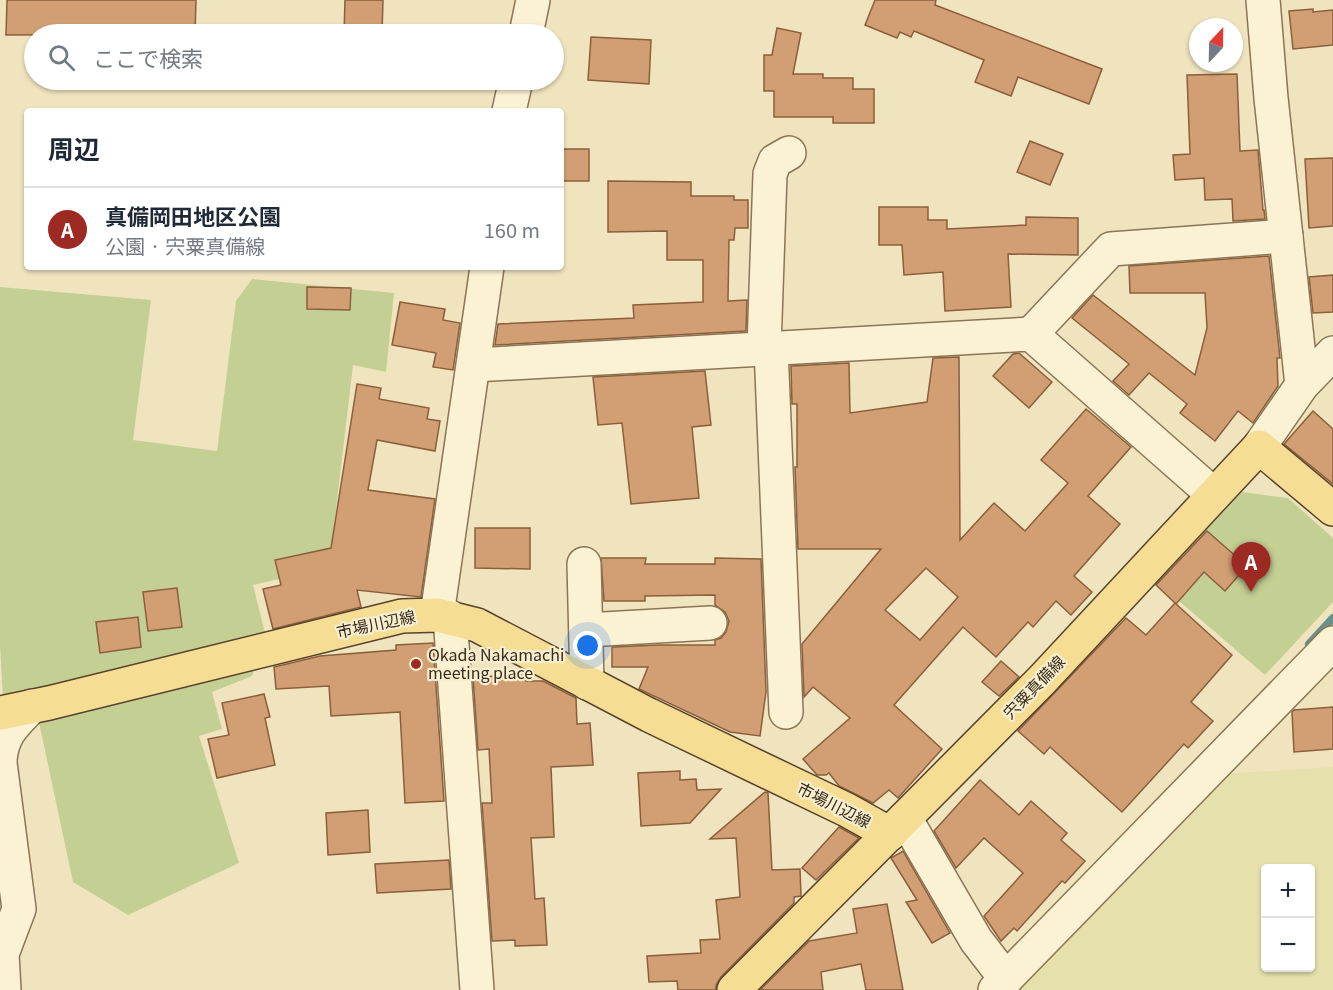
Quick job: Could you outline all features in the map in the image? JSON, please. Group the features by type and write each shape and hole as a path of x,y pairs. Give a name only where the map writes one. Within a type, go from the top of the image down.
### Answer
{"main road":[{"name":"宍粟真備線","path":"734,990 1042,680 1259,447"},
{"path":"1259,447 1333,509"},
{"name":"市場川辺線","path":"0,712 402,616 444,616 477,625 515,643 587,683 847,810 898,826"}],"street":[{"path":"528,24 533,0"},
{"path":"1263,0 1271,98 1302,386"},
{"path":"510,108 514,90"},
{"path":"786,712 767,348 770,174 775,161 789,153"},
{"path":"474,366 1031,334 1111,249 1286,236"},
{"path":"477,990 444,616 487,270"},
{"path":"1031,334 1214,495"},
{"path":"1259,447 1302,386 1333,353"},
{"path":"584,564 587,683"},
{"path":"586,630 710,623"},
{"path":"898,826 999,976 1333,643"},
{"path":"4,990 2,954 19,909 0,761 1,744 9,730 32,706"}],"shaded area":[{"path":"1333,767 1333,990 1008,990 1222,774"}],"green space":[{"path":"252,279 394,293 386,372 353,365 335,518 344,564 253,585 266,637 252,676 212,692 222,729 199,736 239,863 128,915 73,882 33,694 3,699 0,645 0,287 151,300 133,440 217,451 236,301"},
{"path":"1242,492 1288,498 1333,538 1333,602 1265,675 1157,582"}],"building":[{"path":"7,0 196,0 195,24 24,24 24,35 6,35"},
{"path":"345,0 383,0 382,24 344,24"},
{"path":"875,0 936,0 935,5 1102,69 1089,104 1018,77 1011,96 975,82 984,60 914,31 911,37 900,32 897,38 865,25"},
{"path":"1313,9 1313,12 1333,10 1333,45 1293,49 1289,11"},
{"path":"777,28 801,33 793,74 823,74 823,78 853,78 853,89 874,89 874,123 833,123 833,117 774,117 774,91 764,91 764,55 772,55"},
{"path":"591,37 651,40 649,84 588,80"},
{"path":"1237,74 1240,151 1258,150 1265,219 1233,221 1232,199 1205,200 1204,178 1175,180 1173,155 1190,154 1187,75"},
{"path":"1030,141 1063,154 1050,185 1017,172"},
{"path":"564,149 589,149 589,181 564,181"},
{"path":"1333,158 1333,226 1309,228 1305,159"},
{"path":"608,181 691,182 691,196 734,196 734,200 748,200 748,228 735,228 734,240 729,240 728,301 747,300 746,331 495,345 498,324 634,318 633,305 703,302 703,260 667,260 667,231 608,232"},
{"path":"879,207 928,207 928,220 947,220 947,229 1026,225 1026,217 1078,218 1078,255 1008,254 1011,307 945,311 943,272 904,275 902,245 879,245"},
{"path":"1269,256 1280,358 1277,358 1278,386 1253,423 1238,411 1215,441 1180,413 1187,404 1149,373 1129,395 1113,381 1129,364 1072,318 1093,295 1195,375 1207,328 1205,293 1130,293 1129,266"},
{"path":"1333,275 1333,312 1313,313 1309,277"},
{"path":"307,287 351,288 350,310 307,309"},
{"path":"400,302 445,309 443,320 460,323 453,370 433,367 436,353 392,345"},
{"path":"1019,353 1052,382 1029,408 993,376 1013,354"},
{"path":"959,357 960,540 994,503 1025,531 1068,483 1041,460 1086,409 1131,447 1088,496 1120,524 1074,576 1092,592 1071,615 1056,601 1033,627 1028,622 996,657 963,627 894,705 942,749 898,798 889,790 873,803 839,786 829,773 817,775 803,759 850,718 813,687 804,697 802,644 881,549 798,549 795,467 797,467 797,404 792,404 791,366 849,363 850,413 927,402 933,358","holes":["926,568 958,597 920,640 885,610"]},
{"path":"705,371 711,425 692,427 699,498 631,504 622,423 598,425 593,377"},
{"path":"357,384 381,388 379,399 429,408 427,419 440,421 435,451 377,440 368,490 435,499 421,597 357,590 361,607 273,629 263,589 281,585 275,560 331,548"},
{"path":"1313,411 1333,429 1333,484 1284,444"},
{"path":"475,528 530,528 530,569 475,568"},
{"path":"1207,531 1247,566 1225,591 1204,572 1176,604 1156,585"},
{"path":"601,558 646,558 645,564 715,564 715,558 761,559 766,692 760,736 730,732 639,689 648,667 612,667 612,647 715,645 715,640 721,638 726,632 729,621 725,612 715,605 715,595 645,596 645,601 604,601"},
{"path":"177,588 182,627 148,631 143,592"},
{"path":"1175,603 1232,655 1191,702 1213,721 1188,748 1184,744 1122,812 1050,747 1044,754 1018,731 1126,618 1146,635"},
{"path":"138,617 141,647 100,653 96,622"},
{"path":"433,643 444,801 405,803 400,712 331,716 329,686 276,689 274,667 320,656 396,650 396,645"},
{"path":"1001,661 1019,677 999,696 982,682"},
{"path":"525,675 526,681 543,681 576,698 577,724 590,723 593,765 551,767 554,837 531,838 535,899 544,898 547,945 515,946 515,940 492,941 482,803 492,803 489,749 478,750 473,677"},
{"path":"264,694 270,717 265,718 275,765 217,778 208,739 229,735 222,703"},
{"path":"1333,707 1333,749 1294,752 1292,712"},
{"path":"680,771 680,780 696,779 697,790 721,789 690,823 641,826 638,773"},
{"path":"980,780 1019,815 1031,801 1067,833 1061,840 1085,861 1065,883 1062,881 1017,931 1014,928 1001,941 984,916 1023,873 984,838 956,868 934,831"},
{"path":"765,792 768,793 772,870 800,869 801,896 794,897 794,903 721,977 716,990 678,990 677,981 649,982 647,956 701,953 700,940 720,939 716,900 740,897 736,838 710,839"},
{"path":"368,810 370,852 328,855 326,813"},
{"path":"839,827 859,838 816,880 802,868"},
{"path":"903,851 950,933 932,943 906,902 917,900 891,858"},
{"path":"449,860 451,889 377,893 375,864"},
{"path":"887,904 903,990 866,990 861,964 821,972 823,990 760,990 809,941 857,933 853,909"}],"waterway":[{"path":"1309,644 1333,618"}],"place":[{"name":"真備岡田地区公園","path":"1251,592"},
{"name":"Okada Nakamachi meeting place","path":"416,664"}]}
